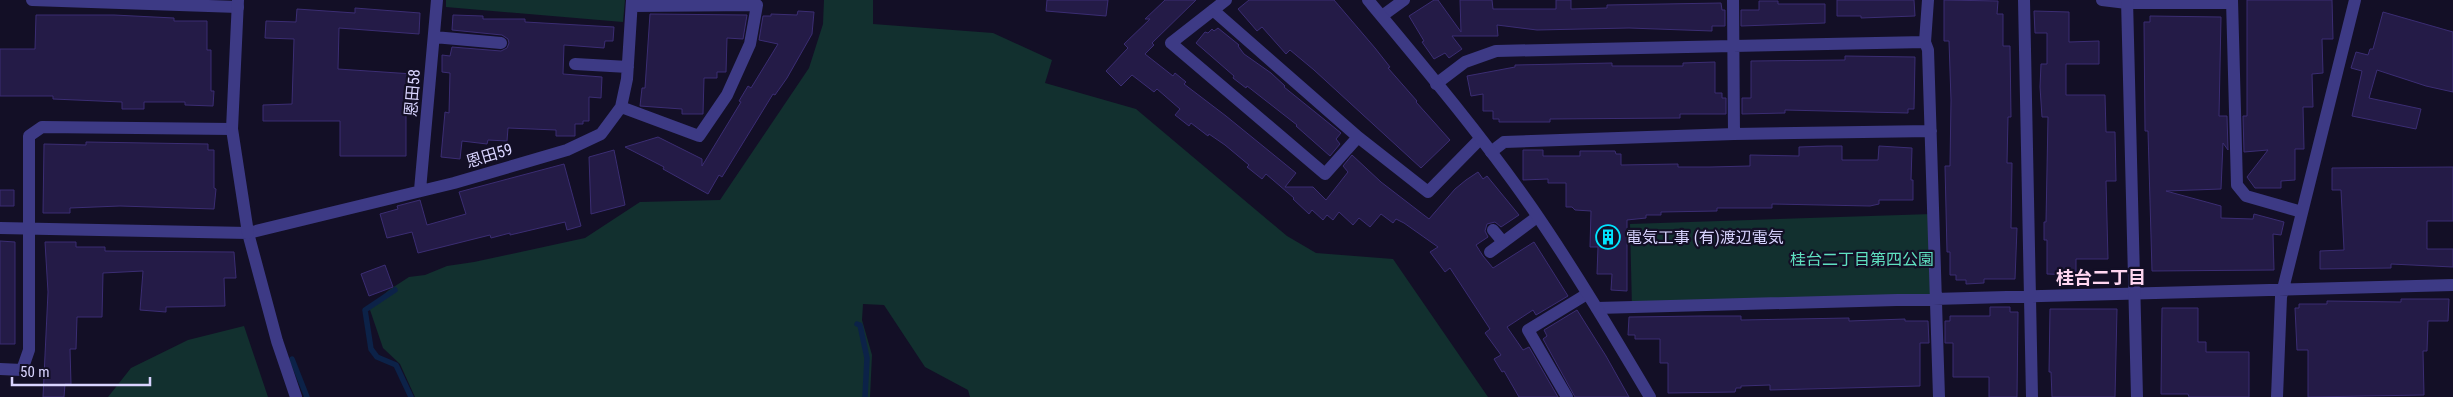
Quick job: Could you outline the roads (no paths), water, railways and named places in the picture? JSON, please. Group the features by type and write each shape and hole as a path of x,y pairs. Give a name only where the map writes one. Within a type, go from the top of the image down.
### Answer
{"street":[{"path":"32,0 238,3 232,129 248,233 277,340 296,397"},
{"name":"恩田58","path":"420,190 437,0"},
{"path":"1226,0 1171,42 1325,174 1358,137"},
{"path":"1368,0 1491,152 1538,216 1597,308 1650,397"},
{"path":"1382,16 1404,0"},
{"path":"1733,0 1734,134"},
{"path":"1928,0 1925,42 1928,50 1939,397"},
{"path":"2024,0 2032,397"},
{"path":"2102,0 2232,2 2237,184 2246,196 2302,212"},
{"path":"2277,397 2281,297 2355,0"},
{"path":"2127,1 2137,397"},
{"path":"621,106 699,136 727,95 750,44 756,5 632,3"},
{"name":"恩田59","path":"0,228 248,233 454,183 567,150 601,134 621,106 628,67 632,3"},
{"path":"1213,10 1358,137 1428,192 1480,139"},
{"path":"434,37 501,43"},
{"path":"1436,84 1465,62 1496,51 1925,42"},
{"path":"575,64 628,67"},
{"path":"0,369 22,370 29,350 29,136 42,127 232,129"},
{"path":"1491,152 1504,142 1734,134 1931,131"},
{"path":"1490,252 1538,216"},
{"path":"1493,230 1503,242"},
{"path":"1597,308 2453,285"},
{"path":"1568,397 1528,330 1587,294"}],"waterway":[{"path":"395,290 365,310 371,349 377,357 396,365 411,397"},
{"path":"857,324 860,325 867,358 865,397"},
{"path":"292,359 307,397"}],"place":[{"name":"電気工事 (有)渡辺電気","path":"1608,237"}],"district":[{"name":"桂台二丁目","path":"2101,278"}],"park label":[{"name":"桂台二丁目第四公園","path":"1862,259"}]}
